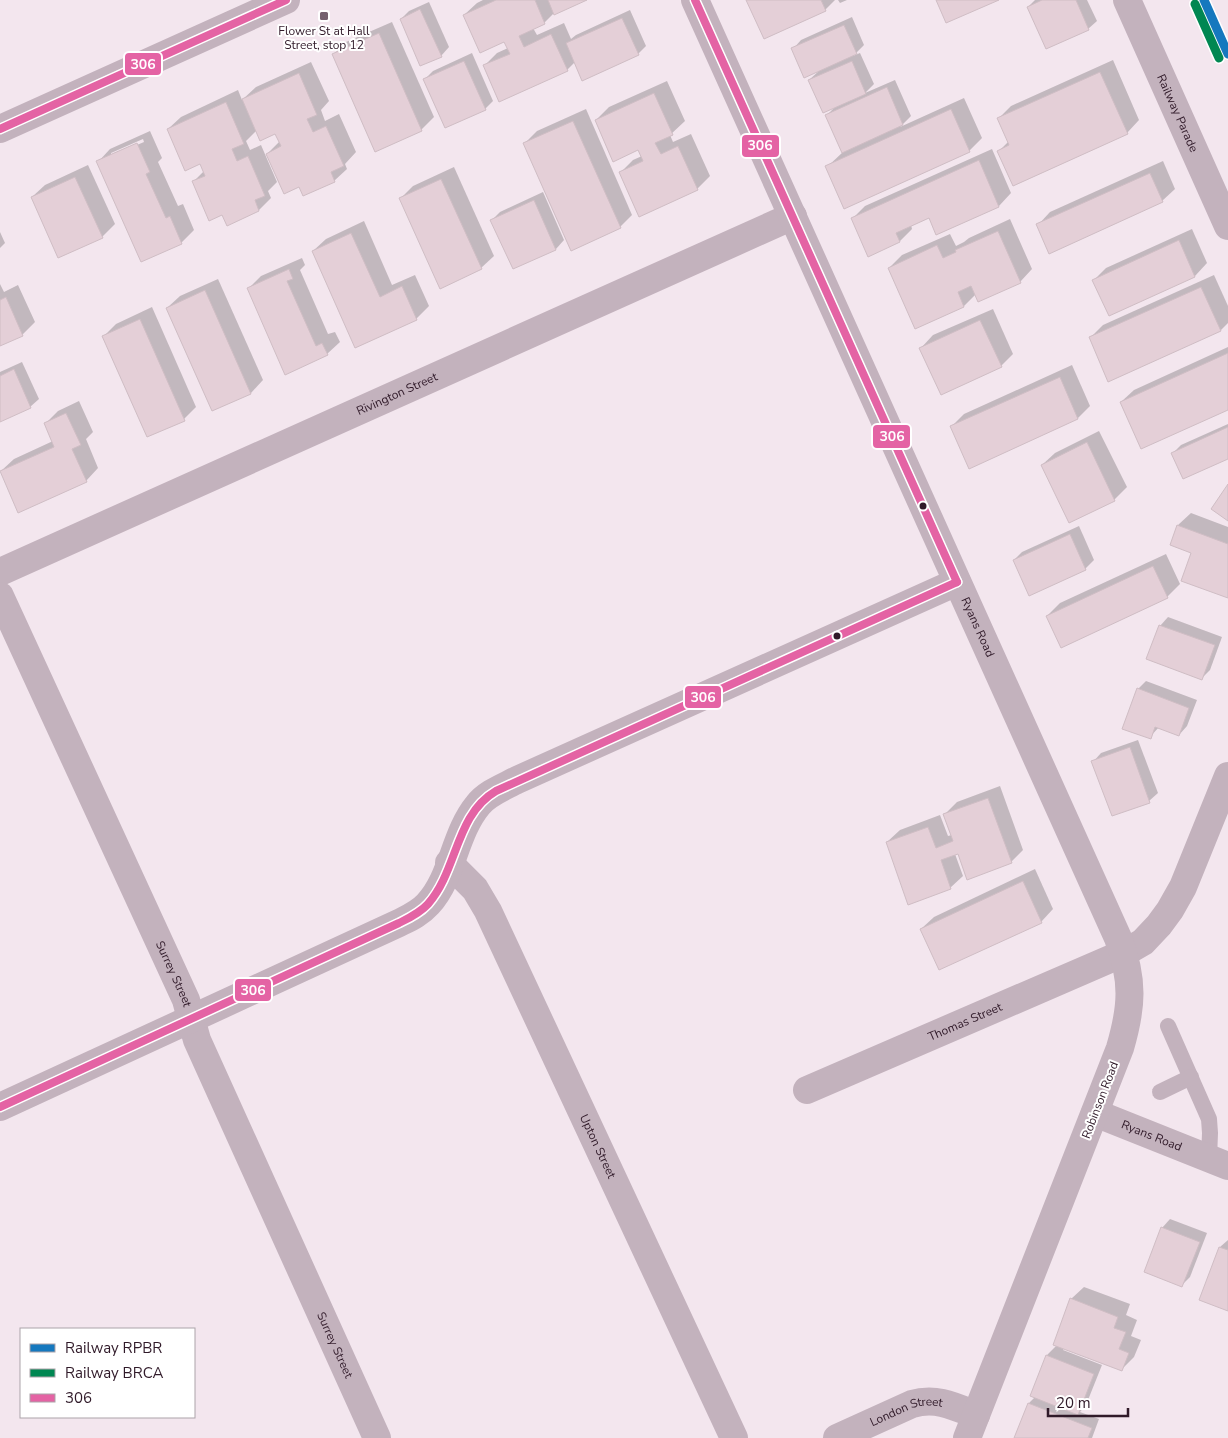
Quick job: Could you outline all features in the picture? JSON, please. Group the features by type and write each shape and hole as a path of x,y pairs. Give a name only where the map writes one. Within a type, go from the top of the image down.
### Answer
{"street":[{"name":"Ryans Road","path":"695,0 1124,953"},
{"name":"Railway Parade","path":"1128,0 1228,226"},
{"path":"0,129 272,3"},
{"name":"Rivington Street","path":"0,572 792,216"},
{"path":"0,1107 417,913 435,896 467,822 479,804 487,796 516,780 957,582"},
{"name":"Surrey Street","path":"0,596 186,1000 197,1040 377,1438"},
{"path":"1124,953 1143,942 1159,926 1170,910 1183,887 1228,776"},
{"name":"Upton Street","path":"449,863 474,889 488,911 734,1438"},
{"name":"Thomas Street","path":"807,1090 1124,953"},
{"name":"Robinson Road","path":"972,1427 1120,1048 1125,1030 1130,994 1130,982 1124,953"},
{"name":"Ryans Road","path":"1095,1113 1219,1162"},
{"name":"London Street","path":"836,1438 924,1400 942,1402 972,1427"}],"lane":[{"name":"Ryans Road","path":"1168,1026 1209,1119 1210,1134 1219,1162"},
{"path":"1160,1092 1191,1077"}],"building":[{"path":"496,0 535,0 545,24 519,36 524,47 551,34 568,71 499,102 483,65 510,54 504,42 480,53 463,15"},
{"path":"548,0 587,0 554,15"},
{"path":"746,0 821,0 826,11 764,39"},
{"path":"936,0 999,0 946,23"},
{"path":"1042,0 1076,0 1089,30 1046,49 1027,7"},
{"path":"420,9 442,57 420,66 400,19"},
{"path":"622,18 639,55 582,81 566,43"},
{"path":"844,25 857,54 804,78 791,48"},
{"path":"379,33 422,131 375,152 332,54"},
{"path":"464,61 486,110 445,128 423,79"},
{"path":"852,61 866,94 823,113 808,80"},
{"path":"1100,72 1128,134 1013,186 997,151 1009,145 997,118"},
{"path":"299,73 317,115 307,119 313,132 326,126 344,166 331,172 335,182 303,196 299,187 284,194 266,154 281,146 275,134 260,141 242,99"},
{"path":"887,87 903,125 842,153 825,115"},
{"path":"654,93 673,135 655,143 661,154 678,146 698,190 639,217 619,172 643,161 638,150 613,162 595,120"},
{"path":"226,102 244,144 232,149 237,161 248,156 265,196 255,200 259,211 227,226 222,215 209,221 192,181 205,176 200,164 185,171 167,129"},
{"path":"951,109 970,152 844,209 825,166"},
{"path":"573,121 621,228 571,251 523,143"},
{"path":"137,143 150,172 146,174 166,218 170,216 182,244 141,262 96,161"},
{"path":"979,160 999,207 936,235 929,218 896,233 900,242 868,257 851,218"},
{"path":"1150,173 1163,202 1049,254 1036,224"},
{"path":"75,177 103,238 58,258 31,197"},
{"path":"441,179 482,269 440,289 399,198"},
{"path":"534,200 556,250 513,269 490,220"},
{"path":"998,231 1021,283 978,302 971,286 958,292 964,307 915,329 888,268 937,245 943,258 956,252 955,250"},
{"path":"351,233 380,297 402,286 417,320 355,348 312,251"},
{"path":"1179,240 1195,277 1109,316 1092,280"},
{"path":"289,269 293,279 287,281 316,346 322,343 328,355 285,375 247,288"},
{"path":"1201,287 1221,331 1108,382 1089,337"},
{"path":"205,290 251,394 212,411 166,308"},
{"path":"6,297 23,336 0,346 0,300"},
{"path":"140,319 185,421 147,437 102,336"},
{"path":"980,320 1002,367 941,395 919,348"},
{"path":"1228,353 1228,410 1141,449 1120,402"},
{"path":"14,369 31,408 0,422 0,376"},
{"path":"1060,377 1078,419 969,469 950,426"},
{"path":"66,413 81,445 72,449 87,482 18,513 0,471 54,447 44,423"},
{"path":"1228,427 1228,459 1183,479 1171,453"},
{"path":"1087,442 1115,501 1069,523 1041,465"},
{"path":"1228,484 1228,521 1211,509"},
{"path":"1177,525 1228,544 1228,598 1181,581 1191,553 1170,545"},
{"path":"1070,534 1086,570 1029,596 1013,560"},
{"path":"1153,566 1168,598 1061,648 1046,616"},
{"path":"1159,625 1215,645 1202,680 1146,659"},
{"path":"1137,688 1189,708 1179,736 1155,727 1151,739 1122,729"},
{"path":"1130,747 1150,803 1112,816 1091,761"},
{"path":"988,798 1012,863 967,880 958,854 941,860 951,889 908,905 886,842 928,827 936,848 953,841 943,814"},
{"path":"1023,881 1042,923 939,970 920,929"},
{"path":"1161,1227 1200,1242 1182,1287 1144,1272"},
{"path":"1219,1247 1228,1250 1228,1311 1199,1300"},
{"path":"1070,1298 1118,1317 1114,1328 1126,1332 1119,1349 1129,1353 1122,1371 1053,1345"},
{"path":"1046,1355 1094,1374 1078,1415 1030,1396"},
{"path":"1028,1403 1092,1428 1088,1438 1014,1438"}],"rail line":[{"name":"RPBR","path":"1204,0 1228,54"},
{"name":"BRCA","path":"1195,4 1219,58"}],"transit line":[{"name":"306","path":"0,129 286,0"},
{"name":"306","path":"695,0 957,582"},
{"name":"306","path":"0,1107 418,913 428,904 438,890 446,875 464,828 472,814 483,801 496,791 957,582"}],"place":[{"name":"Flower St at Hall Street, stop 12","path":"324,16"}]}
